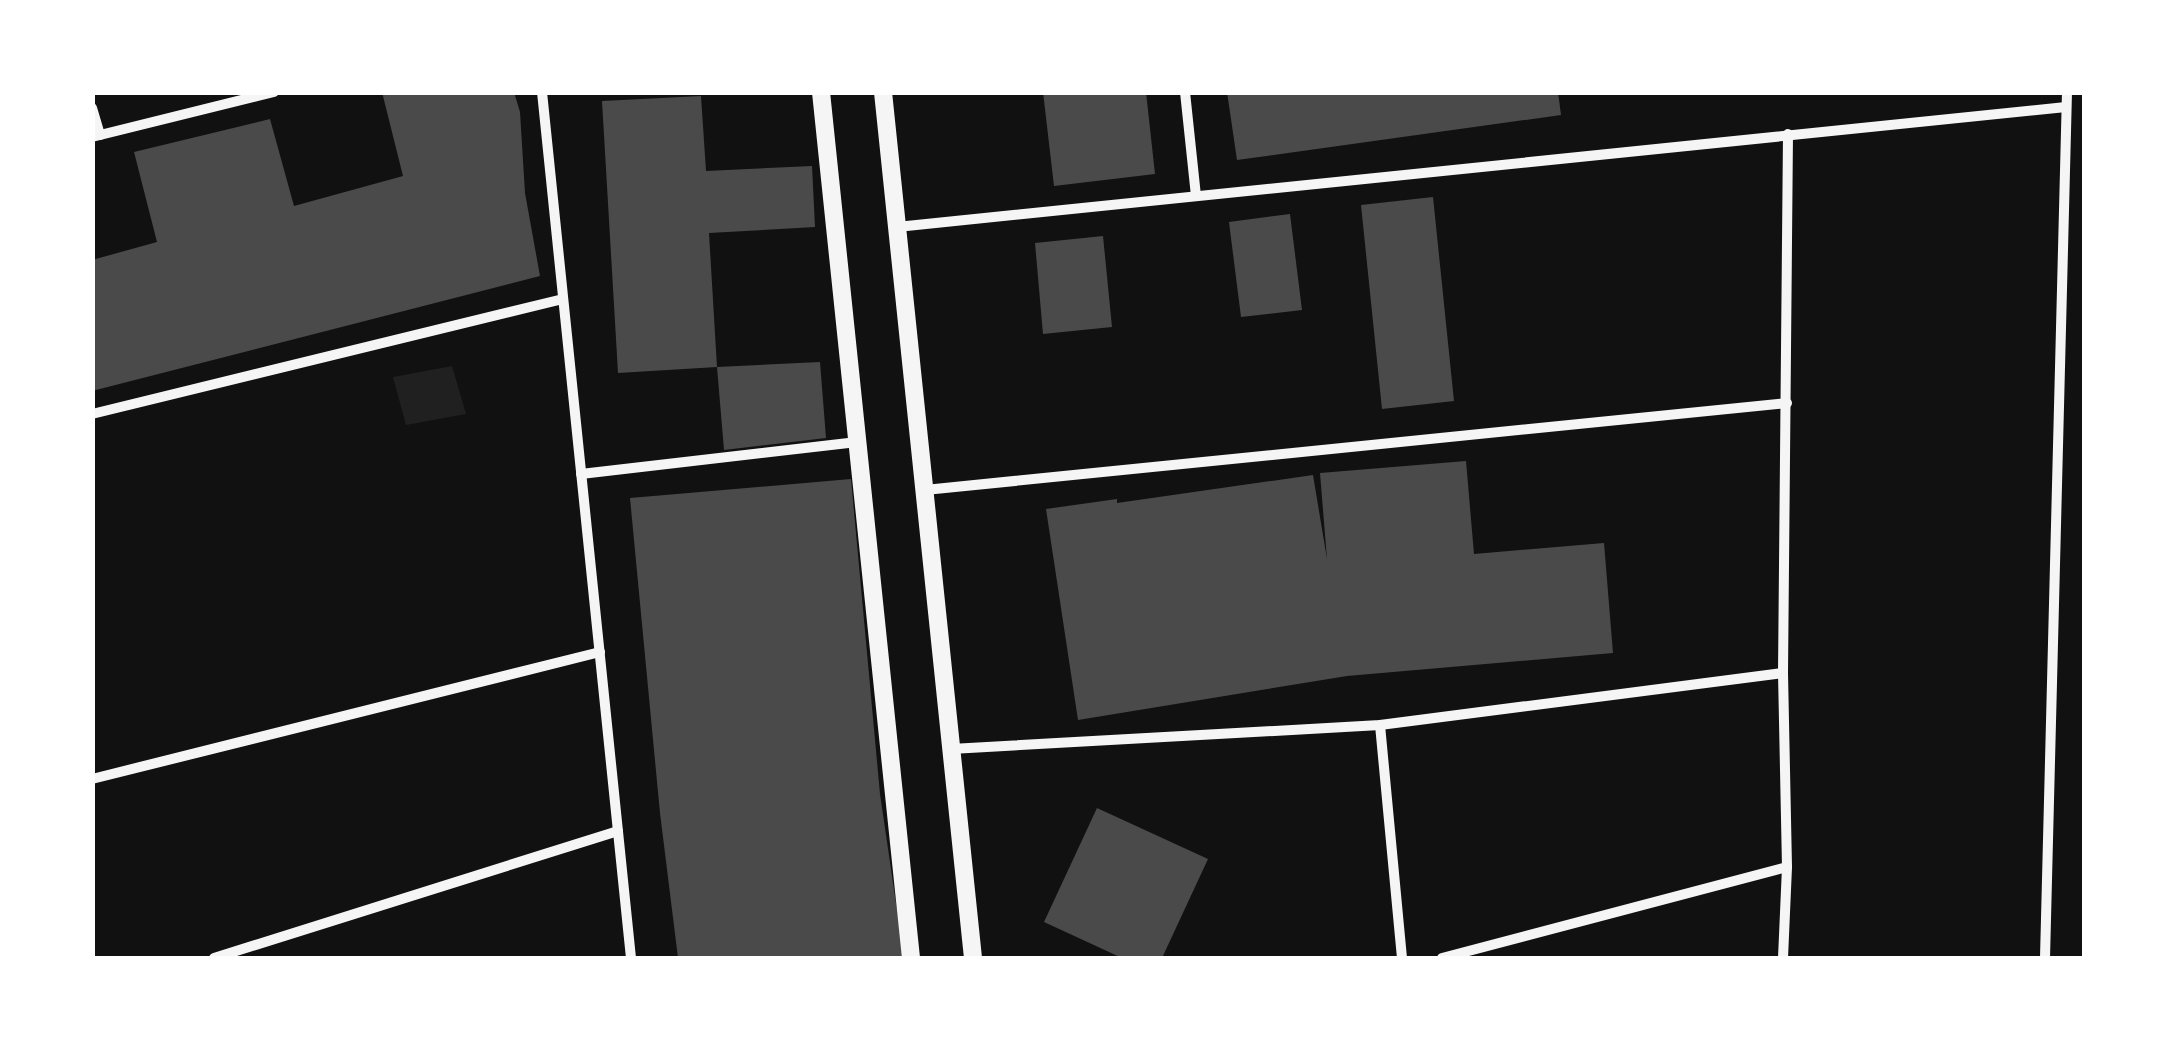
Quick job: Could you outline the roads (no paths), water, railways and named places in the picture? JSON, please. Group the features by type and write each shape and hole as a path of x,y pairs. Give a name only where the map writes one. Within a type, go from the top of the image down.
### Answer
{"street":[{"path":"92,108 96,136 274,92"},
{"path":"542,92 631,958"},
{"path":"821,92 911,958"},
{"path":"884,92 972,958"},
{"path":"1185,92 1196,196"},
{"path":"2044,958 2066,92"},
{"path":"897,228 2066,107"},
{"path":"1783,958 1787,867 1783,673 1788,134"},
{"path":"92,414 564,299"},
{"path":"924,490 1787,404"},
{"path":"581,474 857,442"},
{"path":"92,779 600,652"},
{"path":"951,749 1380,725 1783,673"},
{"path":"1380,725 1402,958"},
{"path":"214,958 618,831"},
{"path":"1442,958 1787,867"}]}
